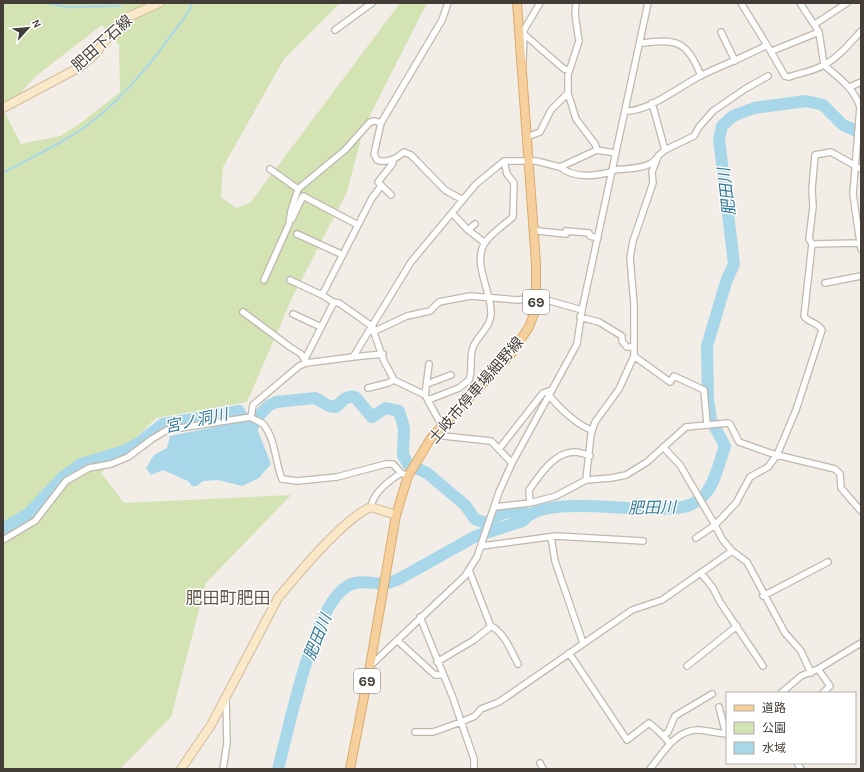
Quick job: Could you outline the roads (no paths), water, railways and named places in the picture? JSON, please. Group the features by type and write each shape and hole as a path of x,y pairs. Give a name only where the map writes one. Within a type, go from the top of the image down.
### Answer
{"main road":[{"name":"土岐市停車場細野線","path":"350,769 370,666 381,593 404,475 434,435 511,354 520,342 534,314 536,297 533,228 529,160 520,64 517,3"}],"street":[{"name":"肥田下石線","path":"3,108 80,67 95,54 116,26 128,17 159,3"},
{"path":"335,30 372,3"},
{"path":"448,3 442,20 380,123 374,154 377,160 382,162 393,159 404,152 411,155 445,190 463,200"},
{"path":"520,64 525,59 526,25 540,3"},
{"path":"576,3 575,14 579,42 569,70 568,93 576,120 595,144 597,150"},
{"path":"370,666 469,570 482,546 499,492 512,462 577,344 580,317 648,3"},
{"path":"741,3 772,51 785,76 789,77 824,65 843,50 861,31"},
{"path":"800,3 819,32 824,65 850,87 857,97 860,107 854,166 853,194 861,246 812,244"},
{"path":"815,24 847,3"},
{"path":"721,32 736,61"},
{"path":"772,51 819,32"},
{"path":"525,35 564,69 569,70"},
{"path":"640,41 667,40 680,45 689,53 701,76"},
{"path":"625,111 642,108 701,76 736,61 767,45"},
{"path":"353,357 373,329 411,262 476,184 504,160 529,160 560,167 566,172 585,176 645,167 652,164 665,150 694,136 699,127 713,111 745,89 768,76"},
{"path":"850,87 861,82"},
{"path":"527,137 540,132 552,110 568,93"},
{"path":"652,103 665,150"},
{"path":"264,280 290,221 298,189 344,150 370,122 375,121 380,123"},
{"path":"560,167 597,150 615,153"},
{"path":"696,538 714,526 736,503 750,477 768,467 777,455 796,410 822,330 820,326 804,316 812,244 810,239 815,155 830,152 861,169"},
{"path":"391,195 378,182 393,163 393,159"},
{"path":"586,480 592,430 595,422 619,389 634,356 634,304 630,258 633,241 653,183 652,172 656,159"},
{"path":"290,280 334,302 339,303 373,329 383,354 384,361 394,380 427,398 459,388 469,380 473,348 491,318 486,280 481,267 481,251 485,243 513,217 514,183 507,174 504,160"},
{"path":"270,169 298,189"},
{"path":"322,295 358,225 381,186"},
{"path":"290,221 303,196 358,225"},
{"path":"452,213 468,230 485,243"},
{"path":"468,230 475,224"},
{"path":"533,228 538,231 566,234 566,231 584,231 598,238"},
{"path":"297,234 343,255"},
{"path":"825,283 861,276"},
{"path":"373,329 408,316 430,311 439,302 470,296 518,300 536,297 582,310"},
{"path":"252,417 253,405 306,361 334,302"},
{"path":"243,312 290,347 298,351 306,361"},
{"path":"293,314 321,327"},
{"path":"580,317 599,322 622,336 622,341 627,347 634,346"},
{"path":"306,361 383,354"},
{"path":"634,356 670,382 674,376 704,390 707,424"},
{"path":"429,364 427,398 442,426"},
{"path":"427,384 451,375"},
{"path":"368,388 394,380"},
{"path":"499,449 543,393 550,393"},
{"path":"550,393 567,415 592,430"},
{"path":"3,540 35,521 66,481 89,468 119,462 167,430 252,417 261,422 268,432 278,461 279,472 282,479 297,481 337,477 386,464 393,464 404,475 376,496 372,501 371,507"},
{"path":"495,507 530,503 556,496 586,480 626,475 641,466 686,427 728,423 730,424 738,442 777,455 835,469 840,474 841,488 861,511"},
{"path":"434,435 492,441 512,462"},
{"path":"663,447 680,465 722,539 732,551 747,562 763,596 785,633 801,651 811,673"},
{"path":"530,503 528,490 552,462 564,455 575,452 590,456"},
{"path":"181,769 210,725 226,697 278,598 342,528 358,514 371,507 396,515"},
{"path":"482,546 551,537 572,536 643,541"},
{"path":"551,537 555,561 583,643"},
{"path":"415,732 433,732 475,716 481,709 505,698 632,610 662,600 732,551"},
{"path":"763,596 828,562"},
{"path":"469,570 491,627 500,632 518,664"},
{"path":"701,573 763,666"},
{"path":"420,617 474,758 474,769"},
{"path":"687,666 737,626"},
{"path":"437,662 474,640 491,627"},
{"path":"397,640 435,675 443,675"},
{"path":"782,692 801,676 811,673 861,643"},
{"path":"569,653 627,740 649,723 658,732 664,735 670,744"},
{"path":"818,669 830,686 824,692"},
{"path":"664,735 668,732 674,716 712,694"},
{"path":"223,769 227,743 226,697"},
{"path":"650,769 670,744 681,736 692,731 726,734 725,721 719,707"},
{"path":"540,762 543,769"}],"water":[{"path":"244,421 258,431 271,464 259,478 242,486 218,480 203,481 197,486 192,486 188,481 163,470 151,475 146,468 154,455 167,448 170,436"}],"waterway":[{"path":"46,3 67,7 118,6 123,3"},
{"path":"3,173 72,136 107,109 145,69 189,11 192,3"},
{"name":"肥田川","path":"278,769 295,700 312,644 334,599 346,587 362,582 383,584 389,583 399,579 476,536 523,521 535,512 553,507 673,508 690,505 704,496 712,484 725,446 711,420 708,399 707,346 726,282 734,264 719,139 722,126 733,116 754,108 806,101 823,105 843,125 861,133"},
{"name":"宮ノ洞川","path":"3,529 28,514 63,477 81,464 124,451 139,443 163,424 239,411 245,424 252,428 257,418 268,406 276,402 315,398 329,406 336,407 345,399 355,397 372,417 386,408 399,411 404,428 403,455 408,464 427,473 465,505 475,519 485,523 501,514 509,512 528,514"}],"district":[{"name":"肥田町肥田","path":"228,598"}]}
